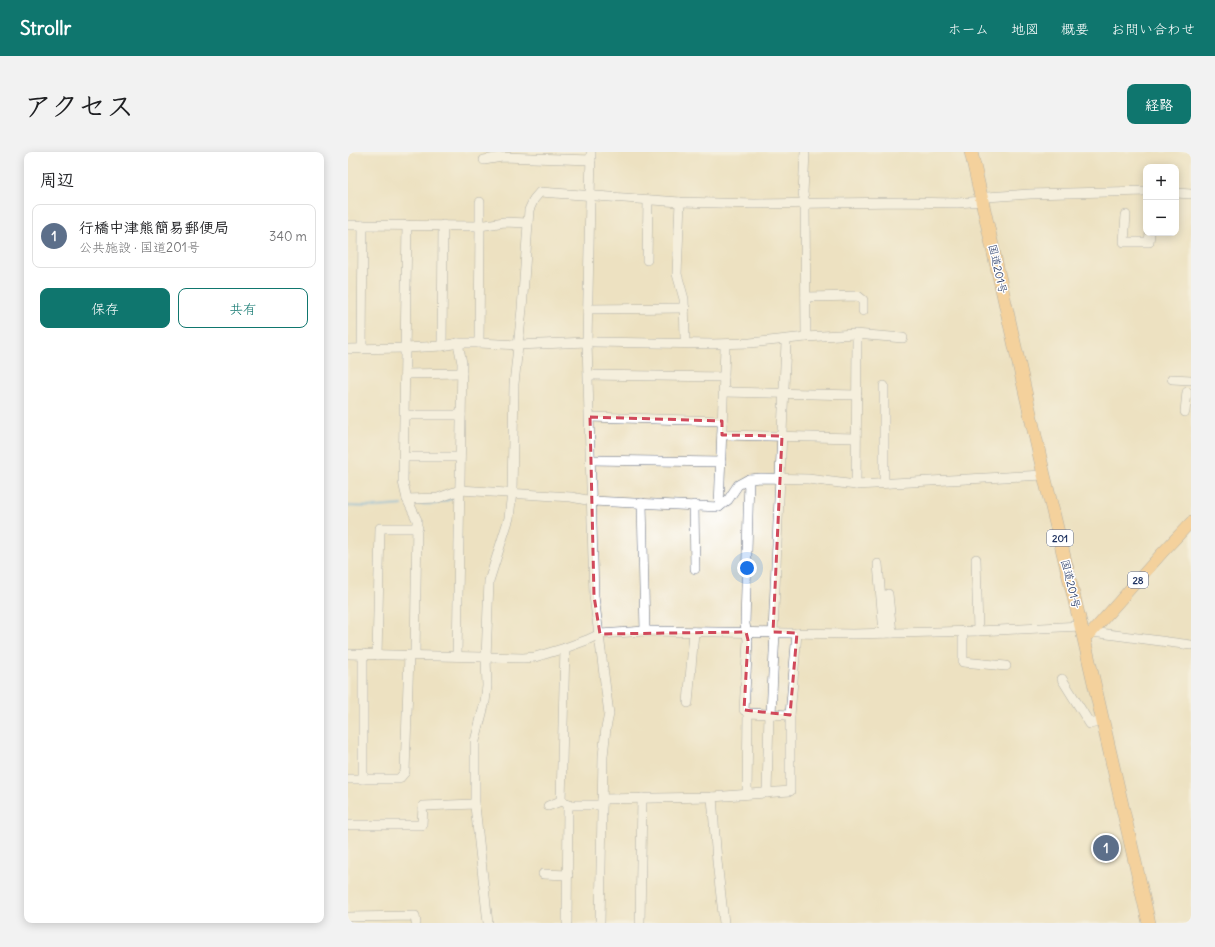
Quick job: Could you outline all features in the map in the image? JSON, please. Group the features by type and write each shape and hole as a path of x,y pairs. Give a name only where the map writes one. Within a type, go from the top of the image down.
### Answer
{"highway":[{"name":"国道201号","path":"971,152 1044,475 1086,632 1103,721 1147,922"}],"main road":[{"name":"28","path":"1086,632 1191,522"}],"street":[{"path":"805,152 803,193 805,203 806,337"},
{"path":"484,160 502,157 591,156 588,309 591,342 589,374 594,596 609,714 604,749 600,923"},
{"path":"488,923 475,804 475,741 485,702 487,686 486,658 489,582 509,518 512,492 514,384 522,309 529,210 534,199 540,192 680,202 754,204 895,202 957,203 983,201 987,197 1030,194 1143,191"},
{"path":"1179,193 1191,194"},
{"path":"647,260 648,200"},
{"path":"479,342 480,202"},
{"path":"680,202 677,274 684,298 685,338"},
{"path":"1126,215 1124,242 1149,242 1150,236"},
{"path":"348,225 480,226 504,222 528,222"},
{"path":"362,349 363,225"},
{"path":"348,779 399,779 405,772 418,528 417,520 407,499 403,482 407,225"},
{"path":"442,346 443,225"},
{"path":"806,298 858,296 863,300 863,311"},
{"path":"588,309 685,308"},
{"path":"348,349 406,348 479,342 518,345 591,342 712,344 750,343 806,337 856,334 903,338"},
{"path":"856,485 857,339"},
{"path":"457,656 462,373 462,363 458,343"},
{"path":"767,793 779,477 786,343"},
{"path":"719,507 725,348"},
{"path":"405,374 462,373"},
{"path":"589,374 724,377"},
{"path":"1172,379 1191,380"},
{"path":"884,386 884,483"},
{"path":"724,392 856,395"},
{"path":"1185,412 1188,402 1187,392"},
{"path":"405,415 461,415"},
{"path":"590,417 722,421"},
{"path":"722,435 856,438"},
{"path":"404,457 460,457"},
{"path":"591,460 721,462"},
{"path":"407,499 438,498 460,490 512,492 571,497 592,501 719,507 728,500 738,485 749,480 762,478 779,477 808,479 856,485 1044,475"},
{"path":"749,480 745,624 748,640 744,710 748,713 790,715"},
{"path":"642,503 645,631"},
{"path":"694,505 695,569"},
{"path":"378,655 380,528 418,528"},
{"path":"976,559 978,631"},
{"path":"878,564 888,633"},
{"path":"888,594 888,633"},
{"path":"348,654 523,658 535,657 565,648 600,634 645,631 797,633 963,631 1086,632 1191,645"},
{"path":"963,631 963,662 1006,666"},
{"path":"688,703 694,632"},
{"path":"548,806 565,802 602,802 642,798 712,797 790,791 790,715 797,633"},
{"path":"565,648 565,802 568,875 567,923"},
{"path":"363,654 363,779"},
{"path":"1062,679 1090,724 1103,721"},
{"path":"746,794 748,713"},
{"path":"712,797 724,923"},
{"path":"640,923 642,798"},
{"path":"348,825 422,825 423,806 475,804"},
{"path":"543,874 568,875"},
{"path":"354,919 395,919 415,916 416,923"}],"highlighted area":[{"path":"590,417 722,421 722,435 782,436 773,632 797,633 790,715 744,710 748,640 746,632 600,634 594,596"}],"waterway":[{"path":"417,504 435,504 454,498"},
{"path":"348,506 376,507 402,505"}],"place":[{"name":"行橋中津熊簡易郵便局","path":"1106,848"}]}
